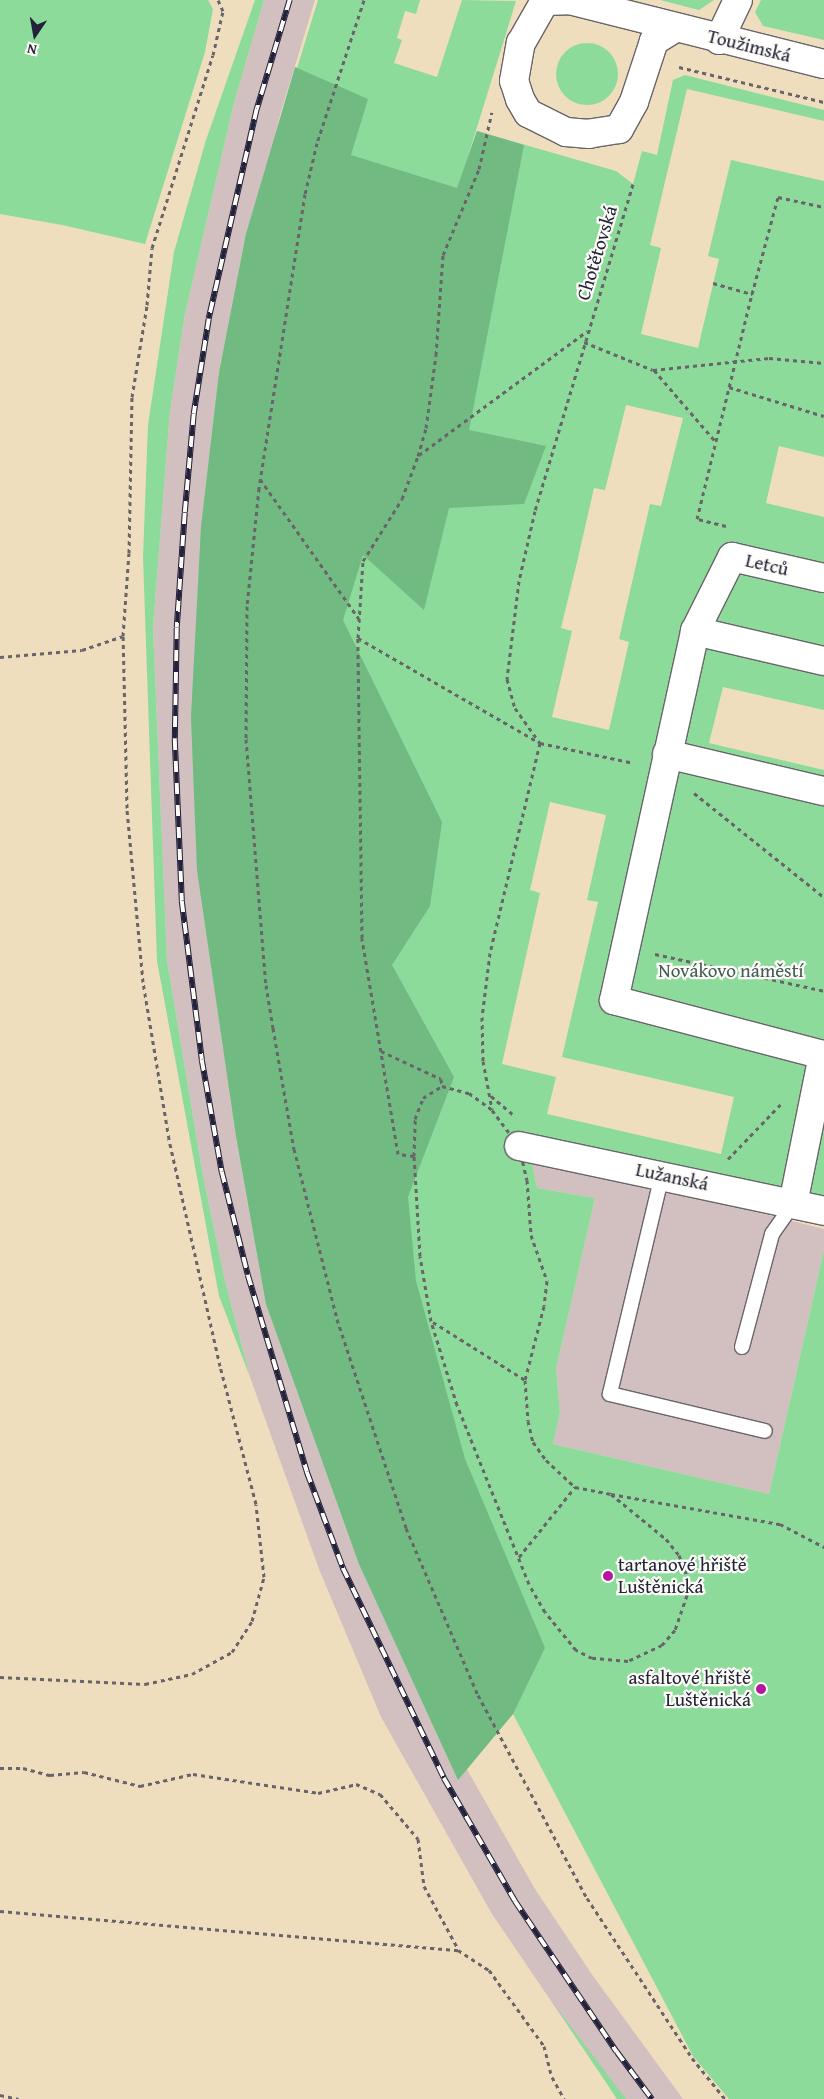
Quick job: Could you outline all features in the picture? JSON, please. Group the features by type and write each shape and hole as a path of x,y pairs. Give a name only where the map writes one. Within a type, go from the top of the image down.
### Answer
{"street":[{"name":"Toužimská","path":"675,28 654,41 634,102 619,129 589,134 566,132 528,113 520,99 514,81 521,43 545,2 569,0 675,28 719,40 824,64"},
{"path":"719,40 738,0"},
{"name":"Letců","path":"665,762 696,631 732,557 824,578"},
{"path":"696,631 824,661"},
{"path":"793,1204 823,1055 614,1000 665,762 824,791"},
{"name":"Lužanská","path":"518,1146 662,1175 824,1211"}],"lane":[{"path":"662,1175 610,1394 765,1431"},
{"path":"742,1347 772,1234 793,1204"}],"path":[{"path":"0,1677 145,1684 192,1674 232,1652 252,1621 264,1577 256,1504 220,1366 169,1139 143,982 127,808 124,636 132,397 147,305 152,248 213,55 223,11 218,0"},
{"path":"364,0 317,143 305,194 260,478 247,606 246,739 253,848 273,1028 294,1149 336,1319 406,1528 478,1695 586,1898 692,2058 725,2099"},
{"path":"679,66 824,102"},
{"path":"414,1156 398,1154 362,938 358,638 363,561 402,499 426,428 436,355 443,255 479,169 493,110 520,99"},
{"name":"Chotětovská","path":"540,743 515,708 507,679 508,656 519,581 535,511 587,331 633,184"},
{"path":"733,528 697,519 752,294 778,197 824,207"},
{"path":"713,283 752,294"},
{"path":"418,456 587,331"},
{"path":"584,342 653,370 716,441"},
{"path":"653,370 769,358 824,363"},
{"path":"729,387 824,416"},
{"path":"260,478 360,619"},
{"path":"0,657 82,650 124,636"},
{"path":"358,638 540,743 665,762 824,897"},
{"path":"492,1110 483,1061 482,1017 490,952 540,743"},
{"path":"625,948 824,991"},
{"path":"381,1051 441,1079 442,1086"},
{"path":"611,1494 666,1540 679,1555 687,1576 683,1614 662,1645 628,1661 592,1658 576,1650 545,1612 519,1557 457,1405 431,1321 420,1256 414,1156 416,1119 423,1098 442,1086 469,1093 492,1110 518,1146 527,1180 531,1235 547,1281 544,1306 525,1380 528,1421 534,1442 546,1460 575,1487 780,1524 824,1547"},
{"path":"722,1166 784,1101 812,1107"},
{"path":"431,1321 525,1380"},
{"path":"519,1557 575,1487"},
{"path":"0,1768 23,1768 50,1775 84,1772 140,1786 193,1774 318,1793 356,1784 380,1794 418,1839 424,1886 458,1950"},
{"path":"0,1911 458,1950 489,1970 544,2046 552,2077 564,2099"},
{"path":"0,2094 18,2099"}],"shaded area":[{"path":"264,0 315,0 280,115 255,218 465,1766 535,1889 593,1976 683,2099 624,2099 595,2066 492,1914 381,1717 319,1569 250,1377 225,1281 203,1176 167,960 153,627 170,411 185,314 234,103"},
{"path":"531,1156 824,1229 824,1250 769,1494 553,1444 560,1413 556,1369 595,1198 537,1188"}],"green space":[{"path":"0,0 208,0 213,9 205,52 145,244 62,225 0,214"},
{"path":"255,0 264,0 234,103 185,314 170,411 153,627 167,960 203,1176 225,1281 250,1377 219,1296 157,961 143,557 148,425 174,252 206,140"},
{"name":"Novákovo náměstí","path":"318,0 420,0 416,14 405,11 397,38 402,40 394,63 437,77 462,0 516,1 466,163 477,131 616,171 633,184 642,151 657,155 673,80 685,75 824,110 824,121 687,89 650,245 661,248 641,334 698,348 719,259 708,256 731,160 824,181 824,457 779,446 766,503 824,517 824,710 723,687 709,743 824,770 824,1199 531,1156 537,1188 595,1198 556,1369 560,1413 553,1444 769,1494 824,1250 824,2099 729,2099 693,2056 513,1714 458,1780 359,1564 266,1304 236,1136 197,870 191,717 201,527 219,373 246,234","holes":["626,405 683,418 661,506 650,504 619,639 629,642 609,730 552,717 572,631 561,628 594,488 605,490","550,802 606,815 587,900 598,902 562,1057 734,1097 721,1154 547,1114 556,1077 502,1064 540,893 530,890"]},
{"path":"660,0 714,0 699,10"},
{"path":"761,0 824,0 824,40 763,26 755,12"},
{"path":"587,43 599,45 609,52 616,62 618,74 616,86 609,96 599,103 587,105 575,103 565,96 558,86 556,74 558,62 565,52 575,45"},
{"path":"295,67 368,99 351,155 457,188 477,131 524,145 469,430 546,446 524,504 449,508 424,610 363,555 343,620 442,822 430,906 392,965 454,1077 408,1197 416,1281 465,1459 545,1648 513,1714 458,1780 359,1564 266,1304 236,1136 197,870 191,717 201,527 219,373 246,234"},
{"path":"553,2003 626,2099 617,2099"}],"railway":[{"path":"290,0 257,109 209,319 194,414 185,513 177,628 175,739 182,901 202,1060 222,1172 248,1275 307,1472 343,1568 444,1778 515,1901 617,2052 652,2099"}],"place":[{"name":"tartanové hřiště Luštěnická","path":"608,1576"},
{"name":"asfaltové hřiště Luštěnická","path":"761,1689"}]}
